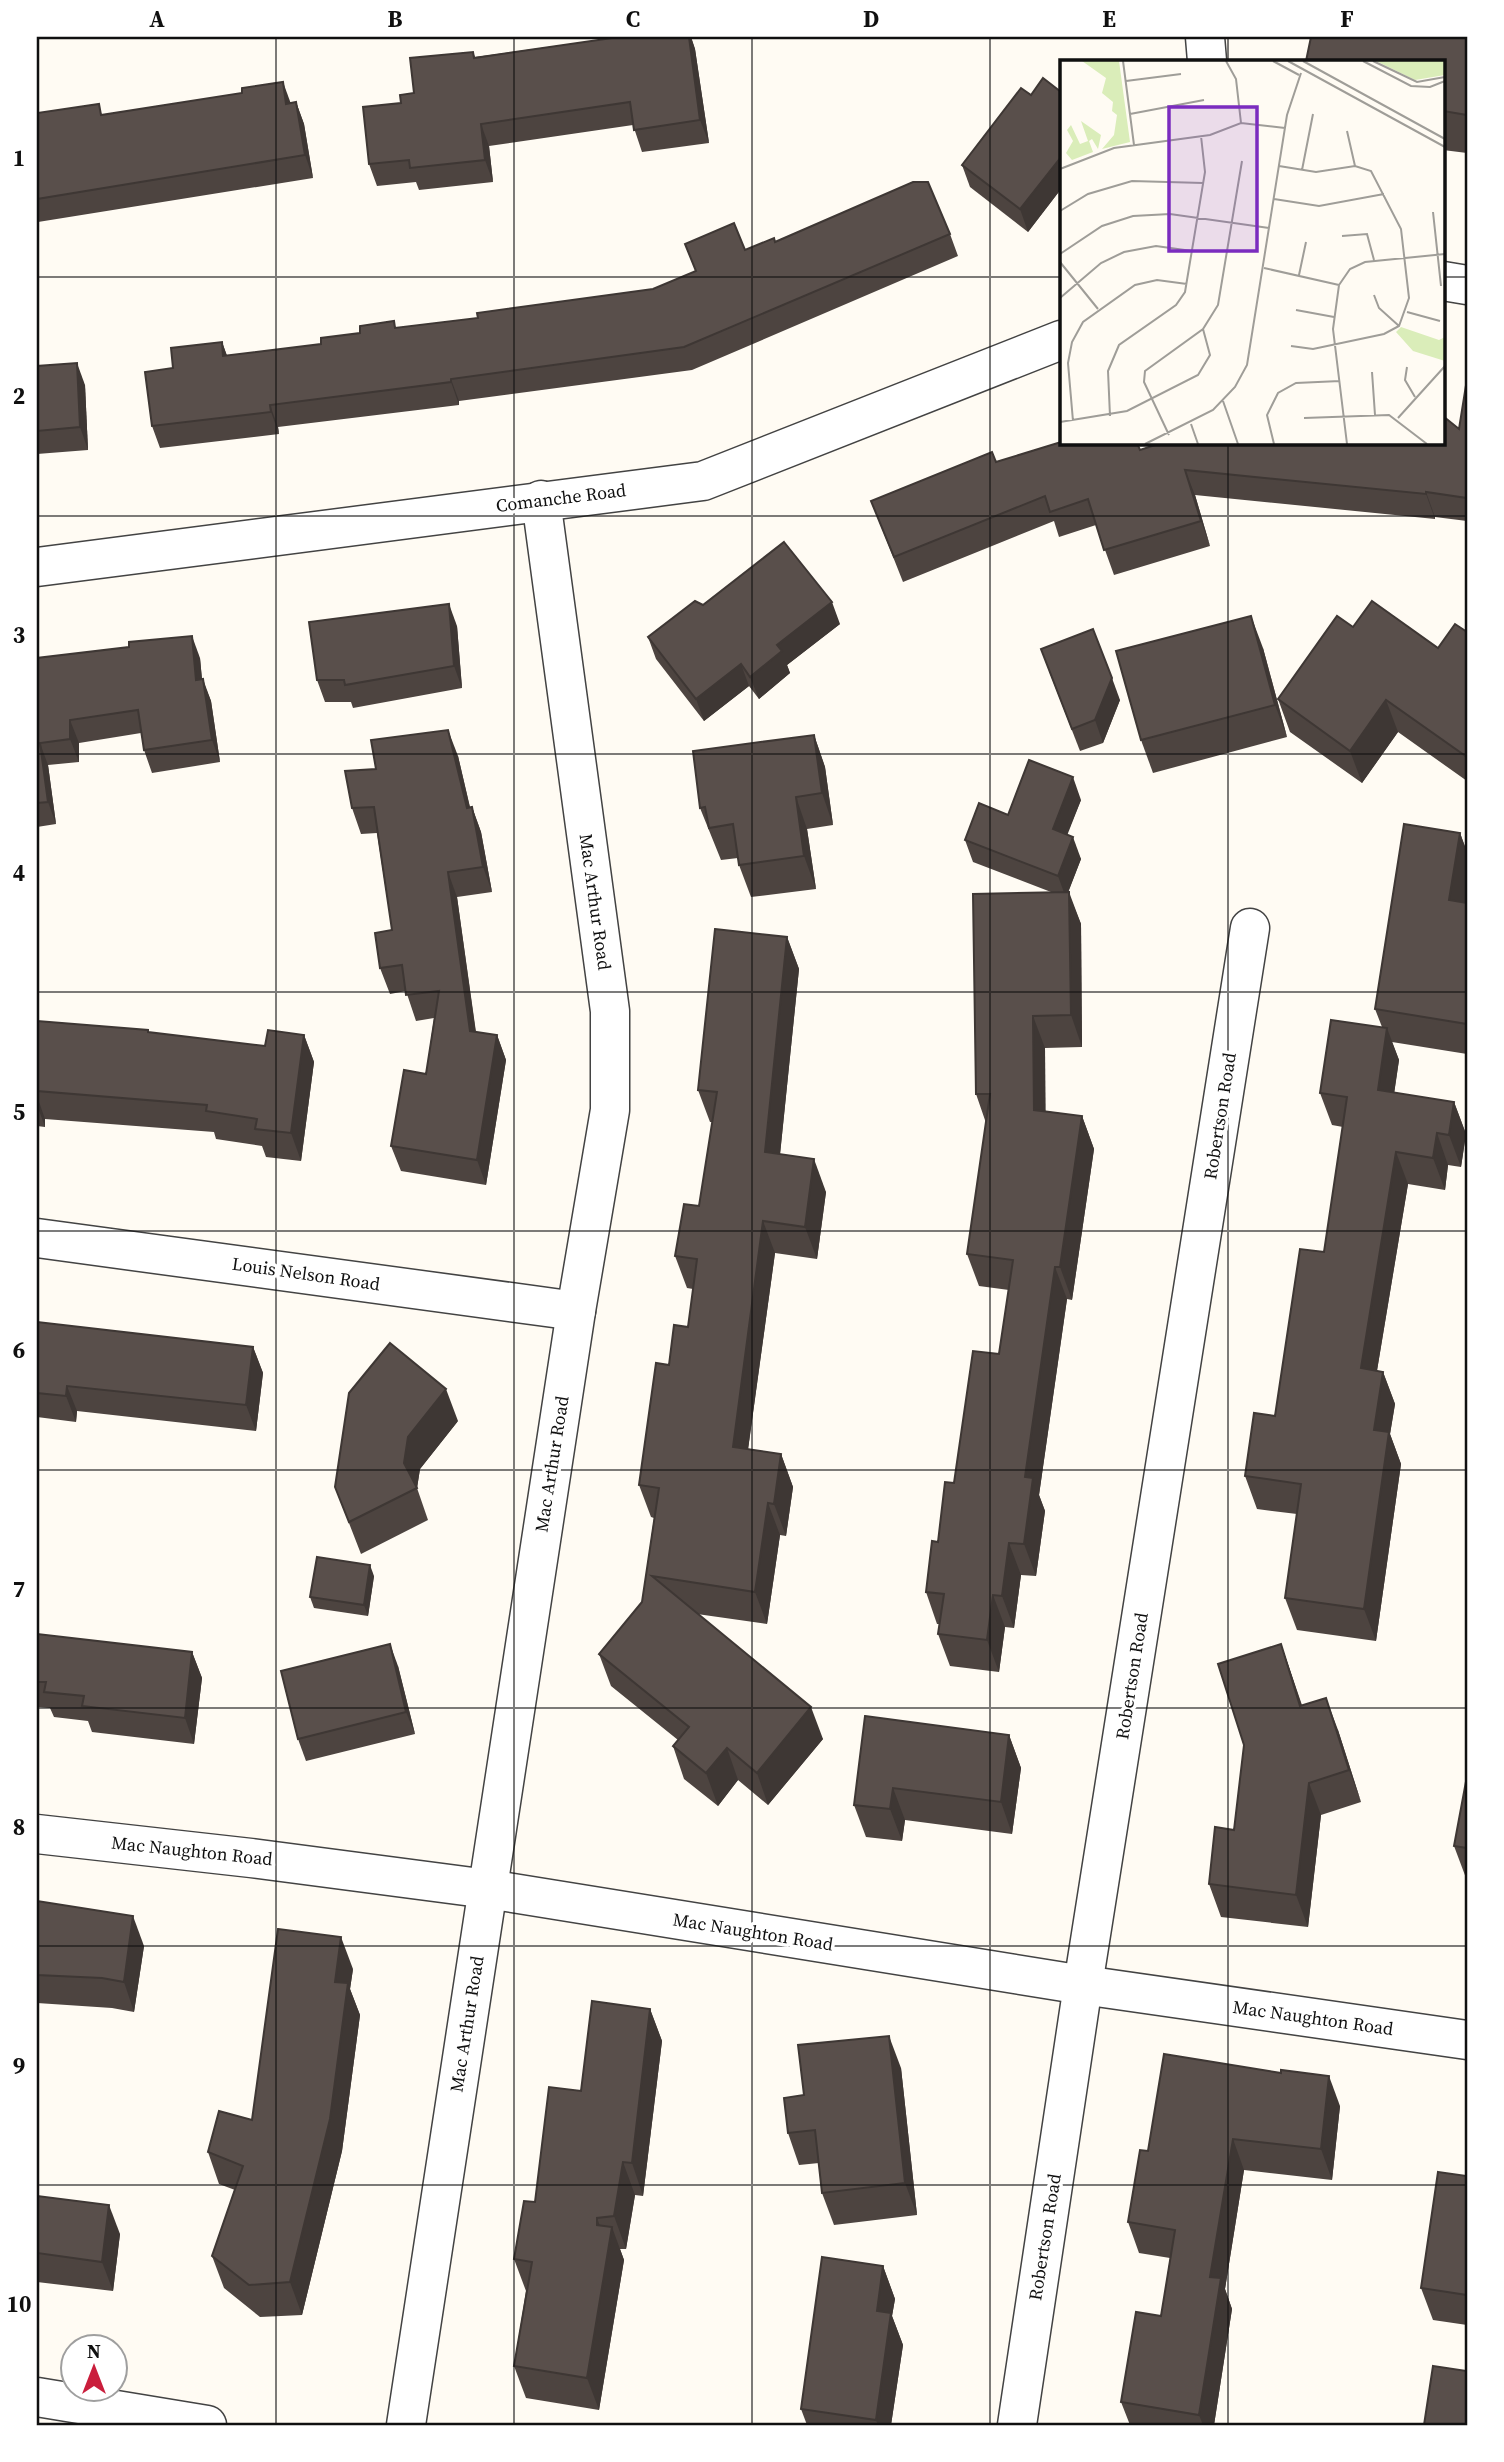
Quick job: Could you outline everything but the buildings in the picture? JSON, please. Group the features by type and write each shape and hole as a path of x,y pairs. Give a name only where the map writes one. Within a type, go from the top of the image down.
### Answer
{"street":[{"path":"1205,37 1207,60"},
{"path":"1444,281 1467,285"},
{"name":"Comanche Road","path":"37,567 703,481 1060,340"},
{"name":"Mac Arthur Road","path":"406,2425 576,1311 610,1110 610,1011 541,500"},
{"name":"Robertson Road","path":"1017,2425 1083,1984 1250,928"},
{"name":"Louis Nelson Road","path":"37,1238 576,1311"},
{"name":"Mac Naughton Road","path":"37,1834 251,1857 488,1889 1083,1984 1467,2040"},
{"path":"37,2397 207,2425"}]}
